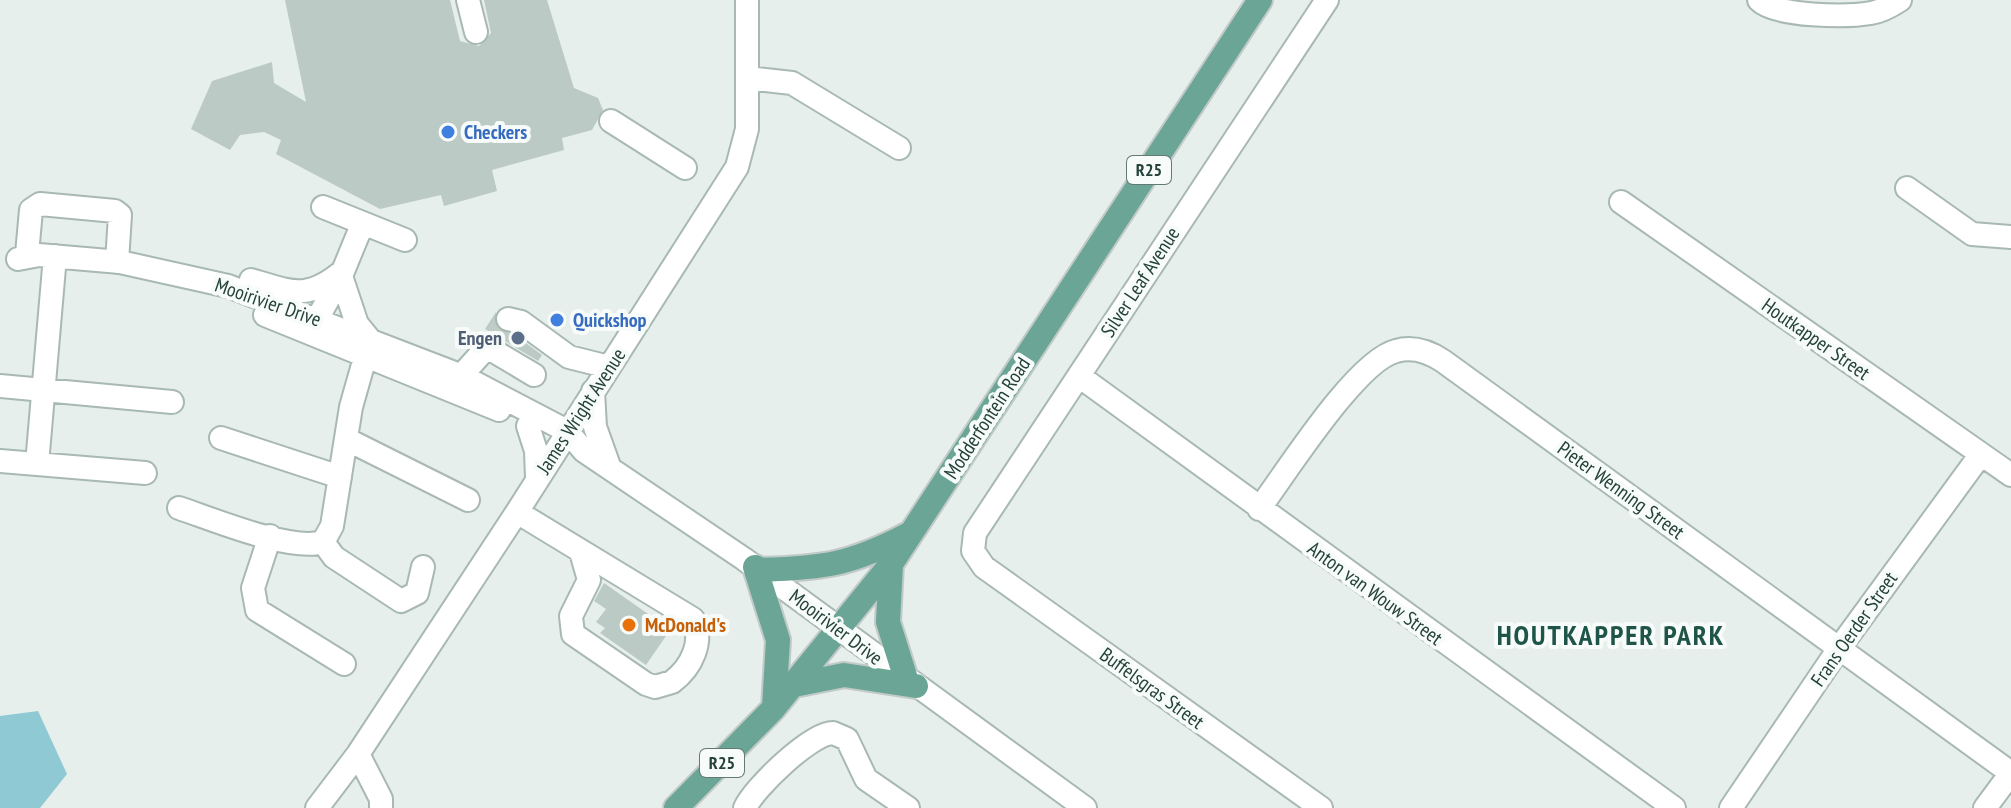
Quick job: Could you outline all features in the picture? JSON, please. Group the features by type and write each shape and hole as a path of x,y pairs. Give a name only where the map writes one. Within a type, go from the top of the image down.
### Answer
{"main road":[{"name":"Modderfontein Road","path":"676,808 774,708 891,564 1260,0"},
{"path":"774,708 778,640 757,568 836,566 873,553 911,533"},
{"path":"794,685 844,675 911,683 888,622 891,564"}],"street":[{"path":"468,0 476,32"},
{"name":"James Wright Avenue","path":"317,808 358,754 517,512 737,167 745,144 747,0"},
{"name":"Silver Leaf Avenue","path":"984,567 973,551 975,533 1327,0"},
{"path":"1759,0 1775,9 1790,12 1860,14 1886,9 1900,0"},
{"path":"747,78 792,83 899,148"},
{"path":"611,121 685,168"},
{"path":"1907,188 1972,234 2011,237"},
{"name":"Houtkapper Street","path":"1621,202 2011,475"},
{"path":"15,256 31,210 40,204 115,211 120,215 119,262 142,259 210,270 303,293 323,287 342,273"},
{"path":"323,207 405,240"},
{"path":"314,325 342,273 362,225"},
{"name":"Mooirivier Drive","path":"15,256 26,264 119,262 210,281 456,382 520,413 609,466 757,568 1085,808"},
{"path":"37,464 54,262"},
{"name":"Mooirivier Drive","path":"54,262 208,293 314,325"},
{"path":"323,542 332,526 351,407 368,347 357,324 342,273"},
{"path":"456,382 497,334 521,322 569,357 609,367"},
{"path":"497,334 534,375"},
{"path":"537,480 536,451 520,413 534,375 553,346"},
{"name":"Pieter Wenning Street","path":"1259,509 1361,373 1396,351 1421,350 1443,361 2011,773"},
{"name":"Anton van Wouw Street","path":"1079,376 1674,808"},
{"path":"0,386 172,402"},
{"path":"520,413 553,412 590,396 595,427 609,466"},
{"path":"221,438 340,477"},
{"path":"346,439 468,500"},
{"name":"Frans Oerder Street","path":"1731,808 1840,647 1981,454"},
{"path":"0,461 145,473"},
{"path":"179,508 270,536 303,543 323,542"},
{"path":"517,512 693,619 698,629 698,645 672,682 655,687 646,684 573,634 571,616 590,574 581,552"},
{"path":"270,536 253,588 254,604 265,616 302,635 344,664"},
{"path":"323,542 334,557 401,601 417,593 423,567"},
{"name":"Buffelsgras Street","path":"984,567 1321,808"},
{"path":"745,808 754,794 810,741 818,735 833,733 847,739 866,779 908,808"},
{"path":"358,754 381,799 381,808"},
{"path":"1985,808 2011,773"}],"water":[{"path":"38,711 67,774 40,808 0,808 0,716"}],"building":[{"path":"285,0 450,0 460,41 479,46 491,33 484,0 547,0 574,88 598,98 603,110 592,130 562,138 564,150 492,170 497,191 444,206 441,195 380,209 276,154 281,140 264,132 240,135 230,150 191,129 212,81 272,62 274,83 306,102"},
{"path":"496,312 498,329 515,335 542,355 538,361 485,329"},
{"name":"McDonald's","path":"604,583 651,616 649,620 668,633 646,665 600,633 605,628 596,622 606,609 594,601"}],"tunnel":[{"path":"496,336 508,319"}],"place":[{"name":"Checkers","path":"448,132"},
{"name":"Quickshop","path":"557,320"},
{"name":"Engen","path":"518,338"},
{"name":"McDonald's","path":"629,625"}],"district":[{"name":"HOUTKAPPER PARK","path":"1611,635"}]}
